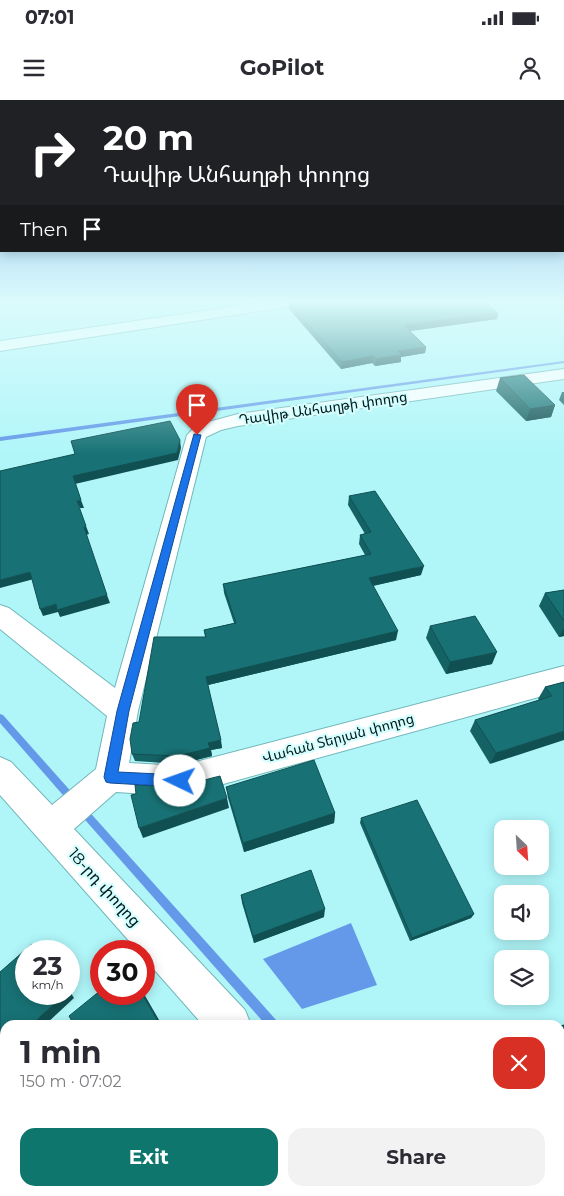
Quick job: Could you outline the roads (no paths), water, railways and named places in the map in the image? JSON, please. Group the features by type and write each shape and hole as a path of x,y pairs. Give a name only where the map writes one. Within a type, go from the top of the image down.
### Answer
{"street":[{"name":"Դավիթ Անհաղթի փողոց","path":"110,777 123,711 197,435 204,429 238,420 564,374"},
{"path":"0,615 123,711"},
{"name":"Վահան Տերյան փողոց","path":"110,777 180,781 564,678"},
{"name":"18-րդ փողոց","path":"0,772 225,1020"},
{"path":"51,827 110,777"}],"water":[{"path":"351,923 377,985 302,1009 263,959"}],"waterway":[{"path":"0,439 564,362"},
{"path":"0,717 72,799"},
{"path":"82,810 269,1020"}]}
